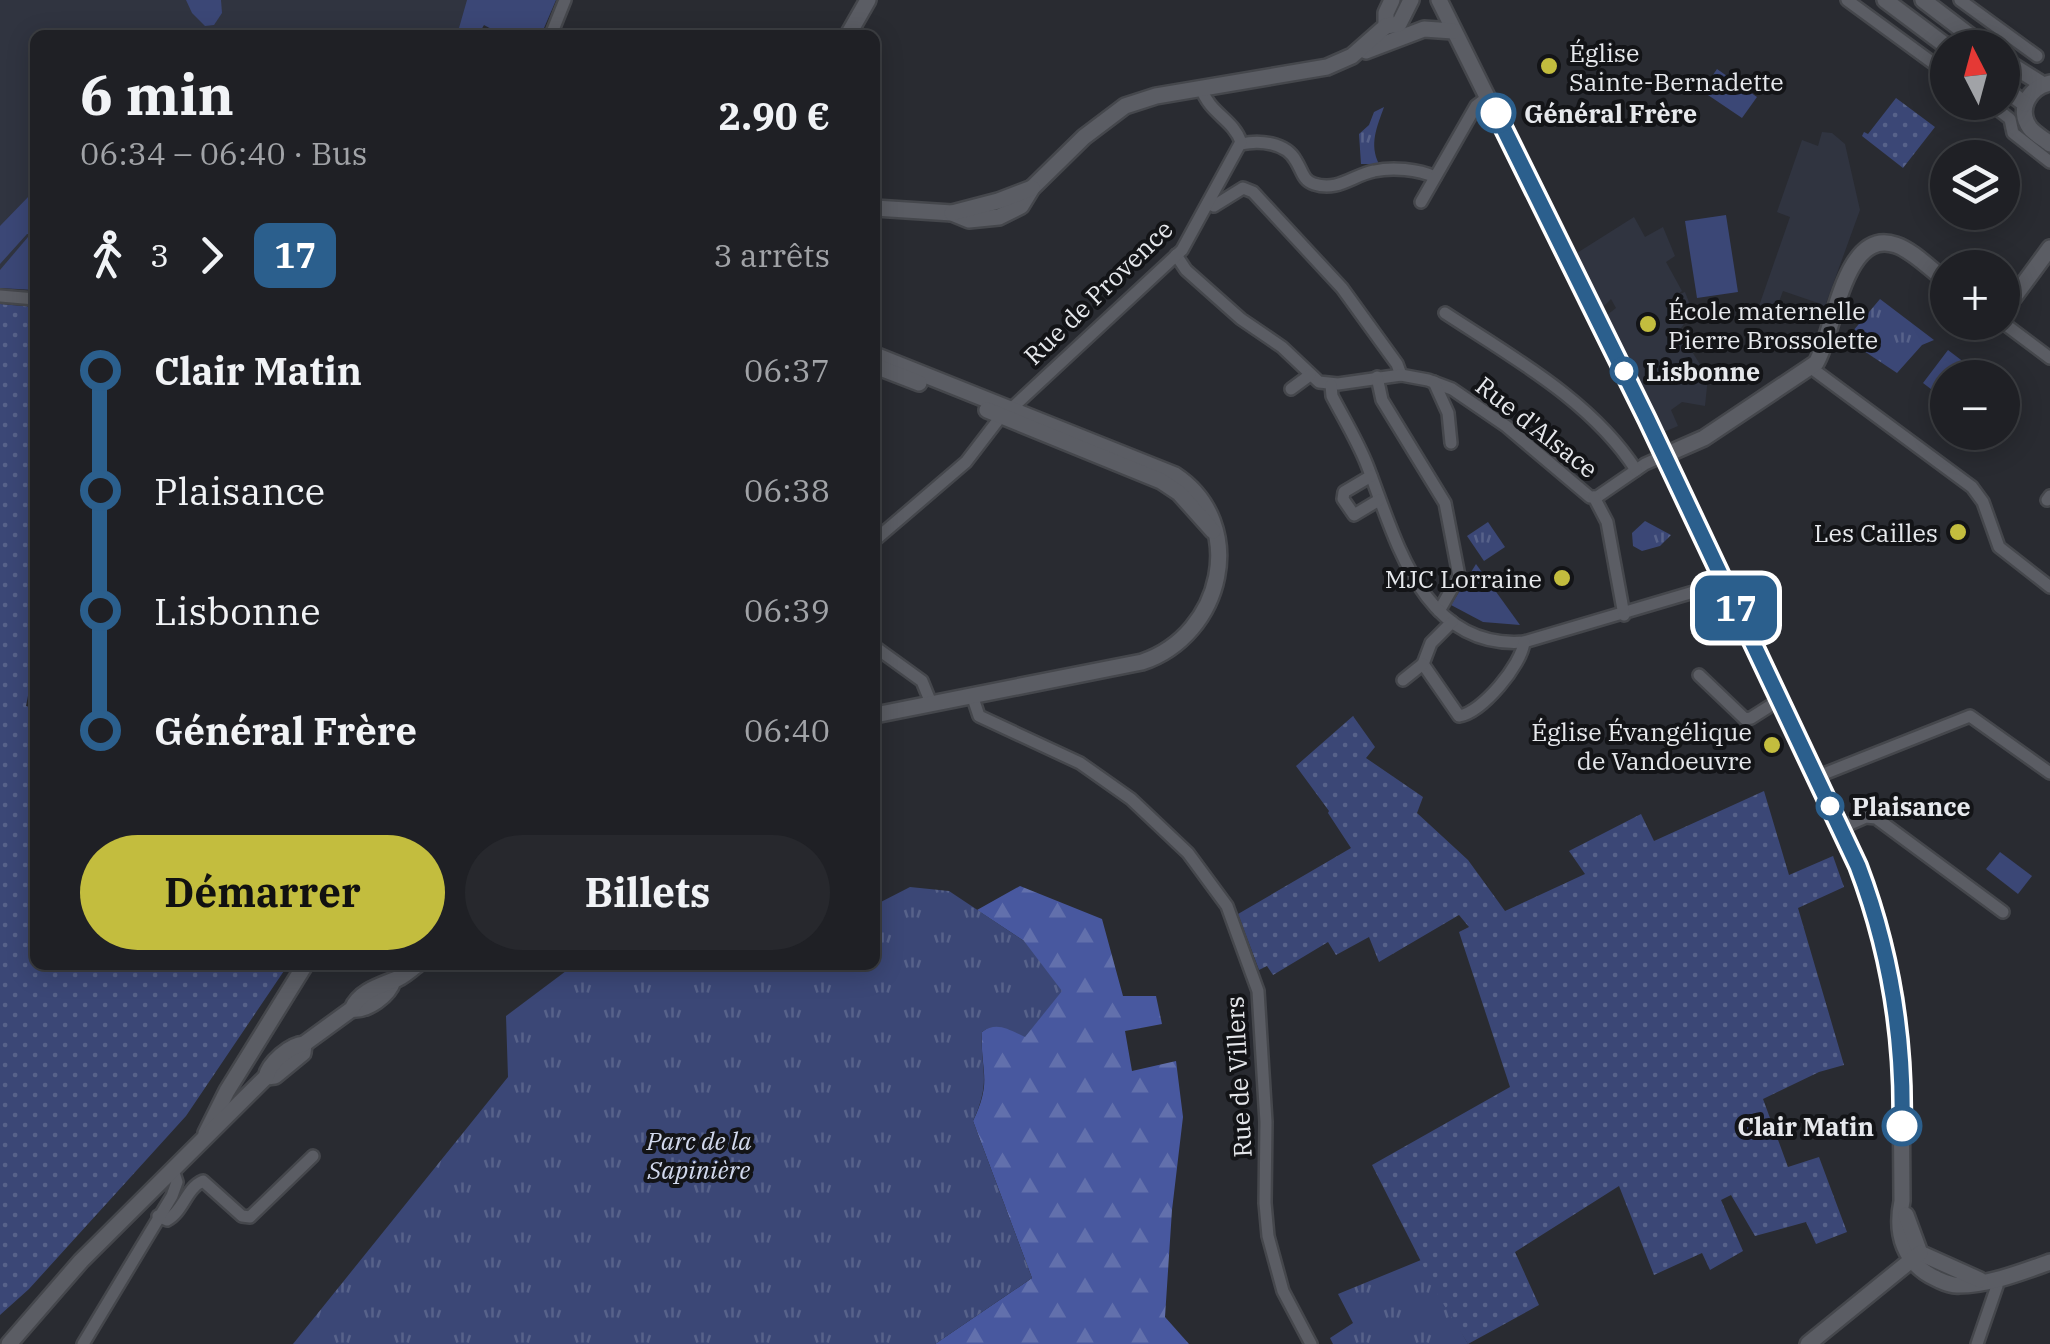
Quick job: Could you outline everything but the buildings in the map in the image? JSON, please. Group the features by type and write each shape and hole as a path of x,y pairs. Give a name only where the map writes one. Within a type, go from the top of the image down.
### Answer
{"main road":[{"path":"851,30 868,0"},
{"path":"1386,26 1392,0"},
{"path":"1352,56 1386,26 1399,24 1411,0"},
{"path":"1425,0 1441,6 1488,97 1841,828 1876,918 1894,998 1902,1103 1902,1201 1898,1222 1916,1256 1990,1280 2050,1262"},
{"path":"1886,0 1930,34"},
{"path":"1923,0 1963,30"},
{"path":"880,209 952,213 969,220 998,217 1021,206 1032,188 1114,112 1144,99 1296,74 1424,30 1453,31"},
{"path":"2020,70 2046,84 2029,95 2025,104 2028,126 2050,144"},
{"path":"2020,100 2025,104"},
{"path":"1664,456 1704,438 1810,366 1824,349 1848,274 1862,251 1878,244 1897,245 1930,269"},
{"path":"2020,288 2050,248"},
{"path":"880,357 1161,481 1180,493 1213,530 1217,577 1209,604 1194,628 1173,648 1142,662 880,714"},
{"path":"880,368 1007,412"},
{"path":"203,1142 227,1091 303,970"},
{"path":"10,1344 81,1262 266,1077 276,1076 303,1053 304,1044 352,1009 361,1010 390,991 393,981 410,970"},
{"path":"1808,1344 1916,1256"}],"street":[{"path":"553,30 565,0"},
{"path":"1848,0 1930,57"},
{"path":"1965,4 1975,30"},
{"path":"1965,4 2037,56"},
{"path":"1201,88 1208,106 1235,129 1241,144 1260,141 1288,152 1306,180 1318,186 1345,183 1375,170 1424,172 1435,177"},
{"path":"1421,202 1476,106 1488,97"},
{"path":"2010,120 2013,134 2050,162"},
{"name":"Rue de Provence","path":"880,536 966,462 1007,412 1176,255 1241,144"},
{"path":"1208,203 1214,206 1242,188 1253,192 1342,288 1401,375"},
{"path":"1176,255 1186,270 1249,326 1282,347 1319,382 1331,385 1332,396 1371,476 1404,560 1439,611 1452,622 1482,638 1524,642 1724,583"},
{"path":"0,296 30,298"},
{"path":"1445,313 1572,401 1611,437 1636,470"},
{"path":"2020,336 2050,358"},
{"path":"1810,366 1972,487 1984,502 1999,547 2050,586"},
{"path":"1291,388 1310,375"},
{"name":"Rue d'Alsace","path":"1331,385 1401,375 1452,389 1506,426 1594,497 1664,456"},
{"path":"1377,378 1382,400 1443,497 1459,576 1439,611"},
{"name":"Rue d'Alsace","path":"1434,382 1448,413 1451,443"},
{"path":"1371,476 1344,492 1343,499 1354,515 1378,500"},
{"path":"1594,497 1607,522 1624,615"},
{"path":"1402,680 1423,664 1431,642 1452,622"},
{"path":"1423,664 1453,712 1463,716 1478,709 1488,698 1522,654 1524,642"},
{"path":"880,652 922,681 931,703"},
{"path":"1699,675 1745,719 1780,699"},
{"name":"Rue de Villers","path":"972,694 980,716 1080,763 1150,814 1188,853 1226,906 1258,992 1268,1236 1284,1291 1310,1344"},
{"path":"1816,777 1964,716 1976,718 2050,773"},
{"path":"1841,828 1866,817 1876,818 2003,912"},
{"path":"161,1211 167,1220 174,1217 195,1185 204,1181 242,1216 250,1217 314,1156"},
{"path":"83,1344 178,1182 167,1176"},
{"path":"1977,1344 1997,1286 1990,1280"}],"shaded area":[{"path":"0,0 556,0 543,30 494,30 484,25 481,30 30,30 30,290 0,288"},
{"path":"1822,132 1832,133 1845,144 1860,210 1824,309 1821,304 1783,291 1775,312 1759,306 1790,217 1777,212 1802,140 1818,146"},
{"name":"École maternelle Pierre Brossolette","path":"1634,217 1645,237 1663,227 1675,256 1666,262 1682,291 1677,295 1685,292 1690,305 1688,318 1679,331 1708,377 1705,406 1682,402 1671,410 1678,426 1664,432 1607,315 1616,308 1611,299 1603,307 1577,253"}],"green space":[{"path":"186,0 221,0 222,13 214,25 205,26"},
{"path":"467,0 556,0 543,30 494,30 484,25 481,30 458,30"},
{"path":"1717,69 1757,97 1742,118 1702,91"},
{"path":"1896,98 1935,127 1903,168 1862,136 1864,132 1868,134"},
{"path":"1384,107 1374,142 1379,164 1361,164 1359,134 1369,125 1374,112"},
{"path":"30,195 30,234 0,264 0,226"},
{"path":"1726,215 1738,292 1697,298 1685,221"},
{"path":"30,237 30,290 0,288 0,270"},
{"path":"1880,299 1934,340 1922,345 1897,373 1861,349 1853,331"},
{"path":"0,304 30,307 30,685 26,706 30,707 30,970 285,970 186,1116 29,1289 0,1315"},
{"path":"1948,350 1961,360 1940,360"},
{"path":"1645,521 1671,535 1660,546 1642,551 1633,546 1632,533"},
{"path":"1488,522 1505,547 1484,561 1467,536"},
{"path":"1476,564 1520,625 1483,622 1451,605"},
{"path":"1353,716 1375,747 1366,758 1423,797 1417,813 1468,860 1505,911 1585,874 1569,851 1641,814 1654,841 1764,791 1789,875 1833,856 1844,887 1798,908 1844,1065 1819,1072 1763,1099 1788,1167 1819,1157 1847,1232 1816,1244 1806,1222 1755,1236 1731,1195 1721,1200 1743,1251 1710,1270 1702,1253 1654,1275 1619,1186 1515,1252 1539,1305 1468,1344 1439,1297 1372,1165 1510,1087 1459,932 1469,927 1459,915 1379,962 1369,937 1336,955 1328,942 1273,975 1267,966 1259,970 1238,914 1351,848 1296,766"},
{"path":"2000,852 2032,876 2018,894 1986,869"},
{"path":"1020,886 1102,919 1123,996 1156,996 1162,1024 1125,1031 1132,1071 1176,1061 1183,1117 1165,1317 1189,1344 935,1344 1032,1278 973,1121 983,1095 982,1032 998,1026 1024,941 977,910"},
{"name":"Parc de la Sapinière","path":"910,887 949,891 1024,941 1062,991 1025,1037 998,1027 982,1032 984,1085 973,1121 1032,1278 935,1344 293,1344 508,1077 506,1016 567,970 880,970 880,902"},
{"path":"1421,1260 1468,1344 1333,1344 1330,1338 1353,1323 1338,1294"}],"bus line":[{"name":"17","path":"1496,113 1647,419 1858,866 1876,918 1894,998 1902,1126"}],"place":[{"name":"Église Sainte-Bernadette","path":"1549,66"},
{"name":"Général Frère","path":"1496,113"},
{"name":"École maternelle Pierre Brossolette","path":"1648,324"},
{"name":"Lisbonne","path":"1624,371"},
{"name":"Les Cailles","path":"1958,532"},
{"name":"MJC Lorraine","path":"1562,578"},
{"name":"Église Évangélique de Vandoeuvre","path":"1772,745"},
{"name":"Plaisance","path":"1830,806"},
{"name":"Clair Matin","path":"1902,1126"}]}
